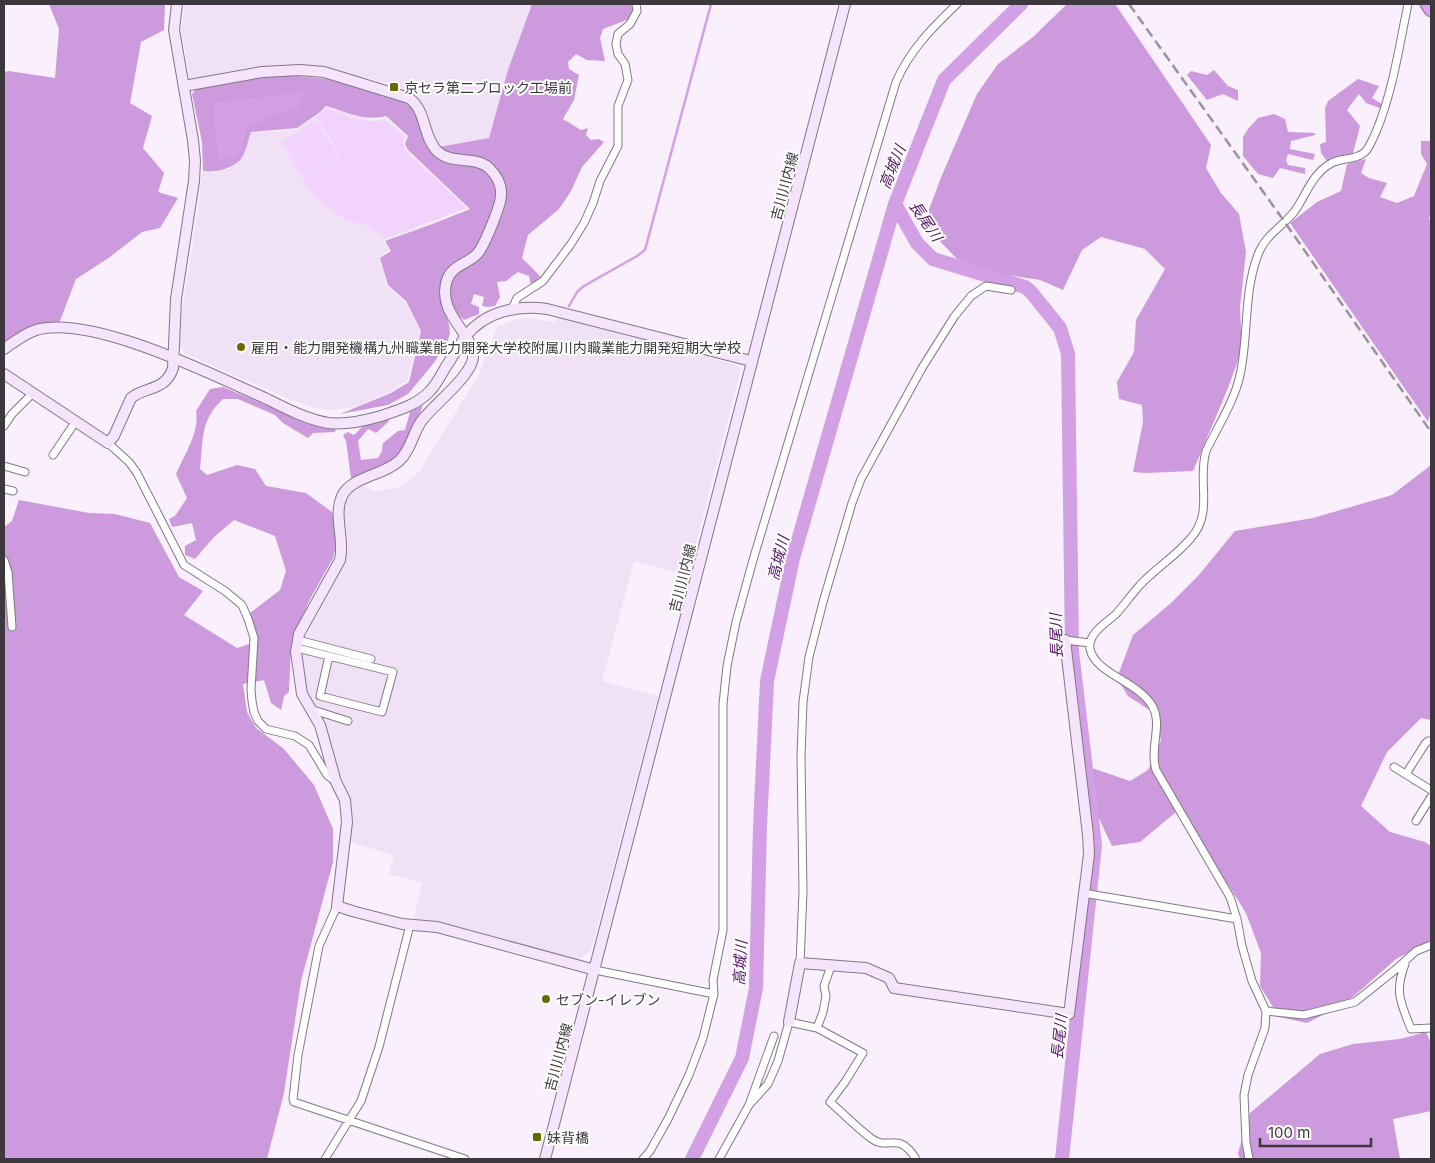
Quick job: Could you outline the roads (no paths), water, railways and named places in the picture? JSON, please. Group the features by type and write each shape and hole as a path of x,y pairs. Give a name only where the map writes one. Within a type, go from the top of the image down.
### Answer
{"highway":[{"path":"1426,4 1431,10"}],"street":[{"path":"108,443 114,436 131,398 160,385 171,374 174,358 176,299 195,168 194,140 174,30 177,4"},
{"path":"512,309 517,298 544,281 572,244 590,210 600,181 618,146 618,106 628,80 625,64 618,54 616,44 618,34 630,24 637,11 636,4"},
{"name":"吉川川内線","path":"546,1159 845,4"},
{"path":"644,1159 668,1119 689,1075 703,1038 714,994 713,980 723,930 723,704 727,666 736,622 896,82 916,47 957,4"},
{"path":"1249,1159 1246,1142 1244,1095 1248,1075 1265,1028 1266,1011 1250,975 1237,919 1223,885 1156,770 1153,753 1157,726 1155,710 1150,702 1133,686 1101,667 1093,659 1090,643 1095,633 1115,614 1141,584 1191,539 1200,526 1205,505 1203,460 1236,391 1240,376 1246,313 1260,251 1264,243 1293,214 1306,190 1322,170 1334,161 1359,156 1366,152 1390,95 1408,4"},
{"path":"184,86 262,72 286,70 324,72 409,98 420,110 429,137 438,152 454,159 477,161 488,168 499,181 502,195 481,249 473,257 452,270 448,276 444,293 449,313 466,336 472,349 473,360 469,368 422,420 413,440 400,460 391,468 350,486 342,497 339,511 342,546 340,560 300,634 297,644 302,694 320,725 336,782 345,800 347,816 337,906 319,946 298,1055 293,1099 294,1102 465,1159"},
{"path":"749,1105 771,1078 778,1061 789,1022 800,963 803,892 801,756 805,680 823,602 852,503 861,479 922,368 954,317 971,296 986,286 1011,290"},
{"path":"4,349 22,336 36,330 76,328 99,332 174,358 304,416 330,423 348,423 365,420 405,408 417,402 431,390 466,336 486,319 512,309 534,307 547,309 752,362"},
{"path":"4,374 108,443 129,462 137,473 184,565 225,591 242,605 254,638 251,690 254,712 258,721 266,729 295,736 309,745 327,775 336,782"},
{"path":"4,426 12,414 33,393"},
{"path":"53,455 76,421"},
{"path":"4,466 25,472"},
{"path":"4,490 13,491"},
{"path":"4,560 8,572 12,627"},
{"path":"800,963 866,968 889,978 894,988 1069,1014 1088,894 1089,854 1067,640 1090,643"},
{"path":"297,644 329,656 393,672 382,712 320,696 329,656"},
{"path":"297,644 371,659"},
{"path":"310,709 348,721"},
{"path":"1406,774 1425,744 1431,741"},
{"path":"1394,767 1431,790"},
{"path":"1416,821 1431,797"},
{"path":"1088,894 1237,919"},
{"path":"337,906 360,914 402,924 437,928 595,970 714,994"},
{"path":"325,1159 361,1101 379,1047 410,925"},
{"path":"1266,1011 1304,1015 1355,1002 1416,951 1431,945"},
{"path":"1406,961 1398,986 1399,995 1411,1029 1431,1028"},
{"path":"817,1028 823,1012 826,996 824,986 830,966"},
{"path":"789,1022 817,1028 863,1052 845,1082 830,1102 872,1139 883,1143 898,1142 911,1152 916,1159"},
{"path":"719,1159 749,1105 774,1036"}],"waterway":[{"path":"569,306 577,292 584,286 645,250 711,4"},
{"name":"高城川","path":"692,1159 742,1058 756,988 760,826 767,681 793,558 895,204 944,80 1021,4"},
{"name":"長尾川","path":"895,204 917,243 933,259 1025,287 1031,292 1060,328 1068,354 1072,651 1095,845 1062,1159"}],"railway":[{"path":"1129,4 1284,221 1431,432"}],"place":[{"name":"京セラ第二ブロック工場前","path":"394,87"},
{"name":"雇用・能力開発機構九州職業能力開発大学校附属川内職業能力開発短期大学校","path":"241,347"},
{"name":"セブン-イレブン","path":"546,999"},
{"name":"妹背橋","path":"537,1137"}]}
